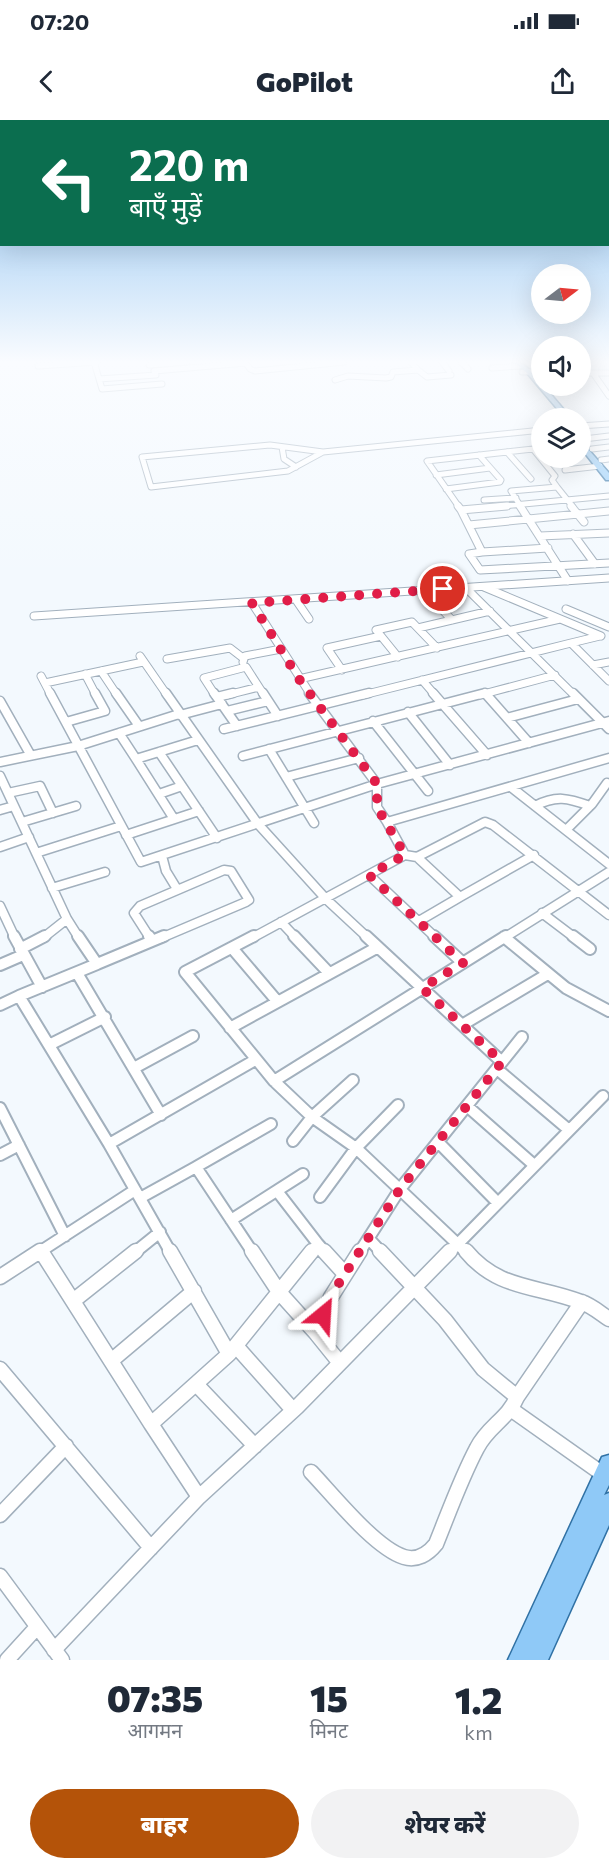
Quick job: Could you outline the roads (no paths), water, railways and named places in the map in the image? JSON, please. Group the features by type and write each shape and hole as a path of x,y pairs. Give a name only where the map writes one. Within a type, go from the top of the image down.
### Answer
{"main road":[{"path":"591,449 603,462 609,478"},
{"path":"592,449 609,470"},
{"path":"519,1660 606,1470"},
{"path":"537,1660 609,1503"}],"street":[{"path":"323,452 288,471 151,488 142,457 270,445 323,452 504,434"},
{"path":"591,439 609,436"},
{"path":"282,447 284,459 296,467"},
{"path":"592,449 609,447"},
{"path":"482,552 461,510 427,461 531,449"},
{"path":"507,452 531,479"},
{"path":"446,489 500,482 501,480 479,455"},
{"path":"565,470 603,462"},
{"path":"436,475 490,468"},
{"path":"548,468 555,476 552,480 584,522"},
{"path":"475,485 488,507"},
{"path":"557,487 511,491 568,581"},
{"path":"461,510 609,496"},
{"path":"484,500 516,498"},
{"path":"469,525 609,511"},
{"path":"540,536 609,533"},
{"path":"573,534 595,564"},
{"path":"548,548 469,554 480,570 609,563"},
{"path":"517,569 526,584"},
{"path":"34,616 609,578"},
{"path":"224,729 601,636 484,587"},
{"path":"466,588 578,699 606,722 609,729"},
{"path":"431,598 452,620"},
{"path":"296,600 309,619"},
{"path":"252,603 299,679 377,784 377,807 405,855"},
{"path":"566,609 609,627"},
{"path":"398,657 376,630 452,620 490,611"},
{"path":"406,614 436,648"},
{"path":"299,679 560,619"},
{"path":"342,670 327,648 381,636"},
{"path":"571,643 609,681"},
{"path":"166,659 230,648 243,658 246,667 278,716"},
{"path":"243,658 281,649"},
{"path":"569,1130 499,1066 462,1025 326,899 258,824 141,659 101,671 43,680 141,862 217,838 258,824 304,807 377,784 606,722"},
{"path":"593,665 609,662"},
{"path":"237,726 204,678 246,667"},
{"path":"101,671 140,726"},
{"path":"66,722 105,711 85,674"},
{"path":"243,756 555,675"},
{"path":"422,680 487,755"},
{"path":"0,762 30,754 78,746 140,726 222,704 259,687"},
{"path":"485,693 529,743"},
{"path":"507,718 578,699"},
{"path":"103,706 122,700"},
{"path":"0,701 4,716 30,754"},
{"path":"222,704 268,701"},
{"path":"408,712 450,765"},
{"path":"373,721 428,791"},
{"path":"119,733 174,819"},
{"path":"136,759 198,740"},
{"path":"269,749 314,823"},
{"path":"159,752 217,838"},
{"path":"286,777 359,758"},
{"path":"387,822 609,758"},
{"path":"0,776 67,919 97,964"},
{"path":"566,830 590,806 607,783"},
{"path":"8,793 40,786 53,813"},
{"path":"159,794 182,786"},
{"path":"511,787 609,864"},
{"path":"535,806 558,795 590,806"},
{"path":"0,810 14,806"},
{"path":"22,822 76,806"},
{"path":"126,835 199,811"},
{"path":"417,857 485,822 494,825 609,915"},
{"path":"36,853 121,826"},
{"path":"0,847 29,837"},
{"path":"460,897 417,857 405,855 185,972 274,1081 312,1118 356,1148 458,1242 474,1261 499,1279 582,1302 609,1319"},
{"path":"419,921 534,855"},
{"path":"162,856 166,871 177,889"},
{"path":"0,1005 19,996 152,942 246,902 249,898 228,870 177,889 140,906 134,913 152,942"},
{"path":"52,888 105,872"},
{"path":"274,1081 609,872"},
{"path":"369,875 463,963"},
{"path":"0,906 4,924 42,987"},
{"path":"542,913 590,950"},
{"path":"0,965 67,919"},
{"path":"281,922 328,973"},
{"path":"504,937 546,975 575,997 609,1011"},
{"path":"230,1028 378,947"},
{"path":"232,948 277,1001"},
{"path":"77,973 161,1115"},
{"path":"462,1025 546,975"},
{"path":"19,996 109,1144 194,1291 233,1350 293,1410"},
{"path":"49,1045 105,1017"},
{"path":"134,1068 193,1036"},
{"path":"315,1332 330,1297 400,1189 522,1037"},
{"path":"109,1144 255,1060"},
{"path":"293,1141 312,1118 353,1080"},
{"path":"0,1576 58,1655 199,1497 293,1410 603,1096"},
{"path":"320,1197 356,1148 398,1105"},
{"path":"467,1106 534,1165"},
{"path":"0,1108 65,1236"},
{"path":"0,1277 138,1194 196,1167 271,1124"},
{"path":"438,1142 497,1202"},
{"path":"0,1155 19,1146"},
{"path":"196,1167 279,1292 340,1363"},
{"path":"231,1220 303,1174"},
{"path":"277,1191 318,1244 345,1274"},
{"path":"73,1300 160,1232"},
{"path":"369,1239 414,1286 514,1404 606,1470"},
{"path":"151,1424 233,1350 318,1244"},
{"path":"41,1251 199,1497"},
{"path":"111,1361 194,1291"},
{"path":"311,1472 386,1548 403,1557 422,1557 436,1544 477,1447 489,1430 514,1404 582,1302"},
{"path":"0,1369 152,1548"},
{"path":"196,1384 255,1446"},
{"path":"0,1515 66,1446"},
{"path":"7,1660 37,1627"}]}
